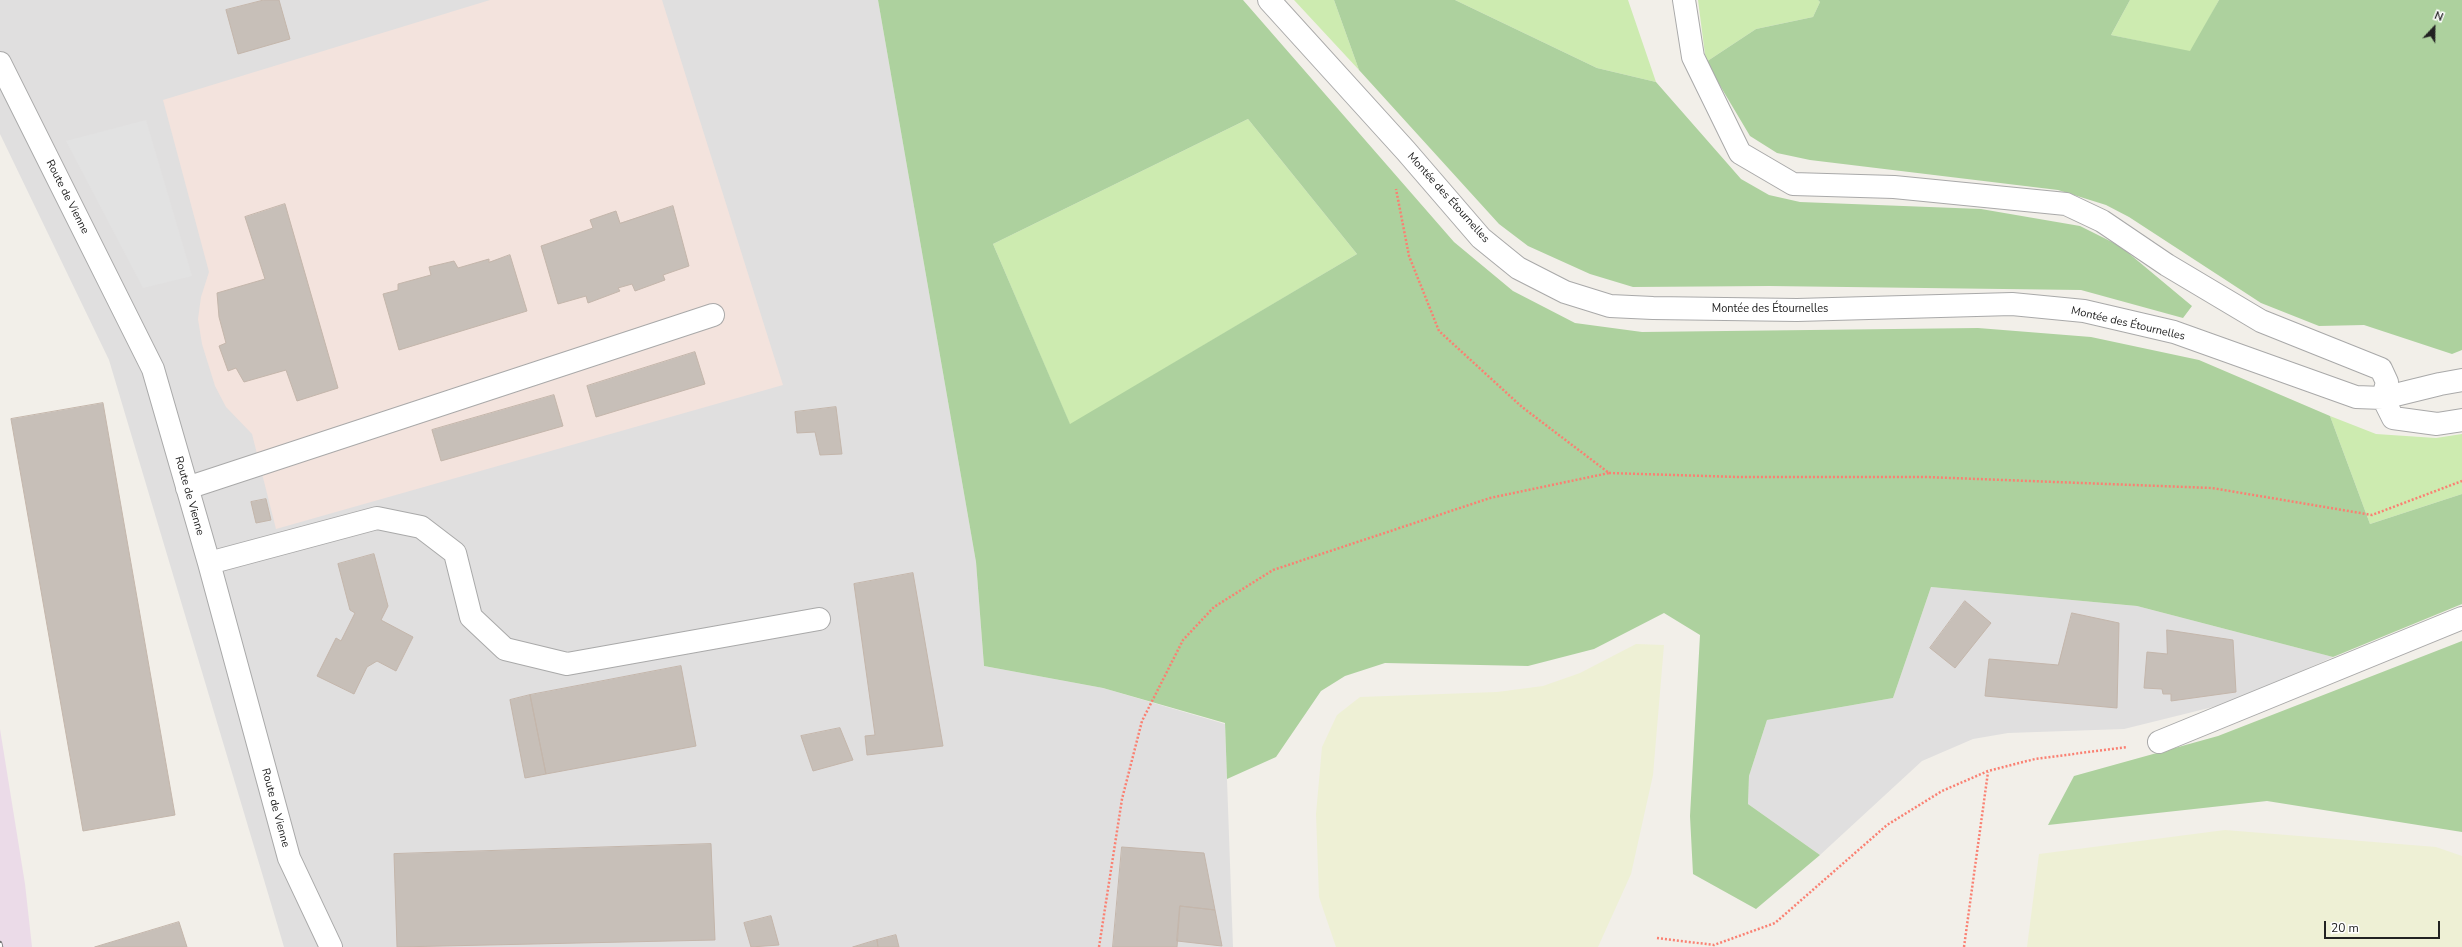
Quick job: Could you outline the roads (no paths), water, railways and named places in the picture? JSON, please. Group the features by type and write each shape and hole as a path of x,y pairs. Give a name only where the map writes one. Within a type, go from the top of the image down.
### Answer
{"street":[{"name":"Montée des Étournelles","path":"1269,0 1406,151 1481,238 1518,268 1565,292 1610,306 1653,308 1797,310 2012,304 2084,311 2174,332 2356,397 2383,398 2462,380"},
{"path":"1684,0 1693,57 1740,153 1793,184 1894,187 2066,204 2102,221 2167,265 2262,321 2381,369 2387,382 2383,398 2393,418 2437,424 2462,420"},
{"name":"Route de Vienne","path":"0,63 153,369 186,488 209,563 289,858 331,947"},
{"path":"186,488 713,315"},
{"path":"209,563 377,518 421,527 455,553 471,617 505,649 567,664 819,619"},
{"path":"2159,742 2462,618"}],"railway":[{"path":"0,943 1,947"}]}
